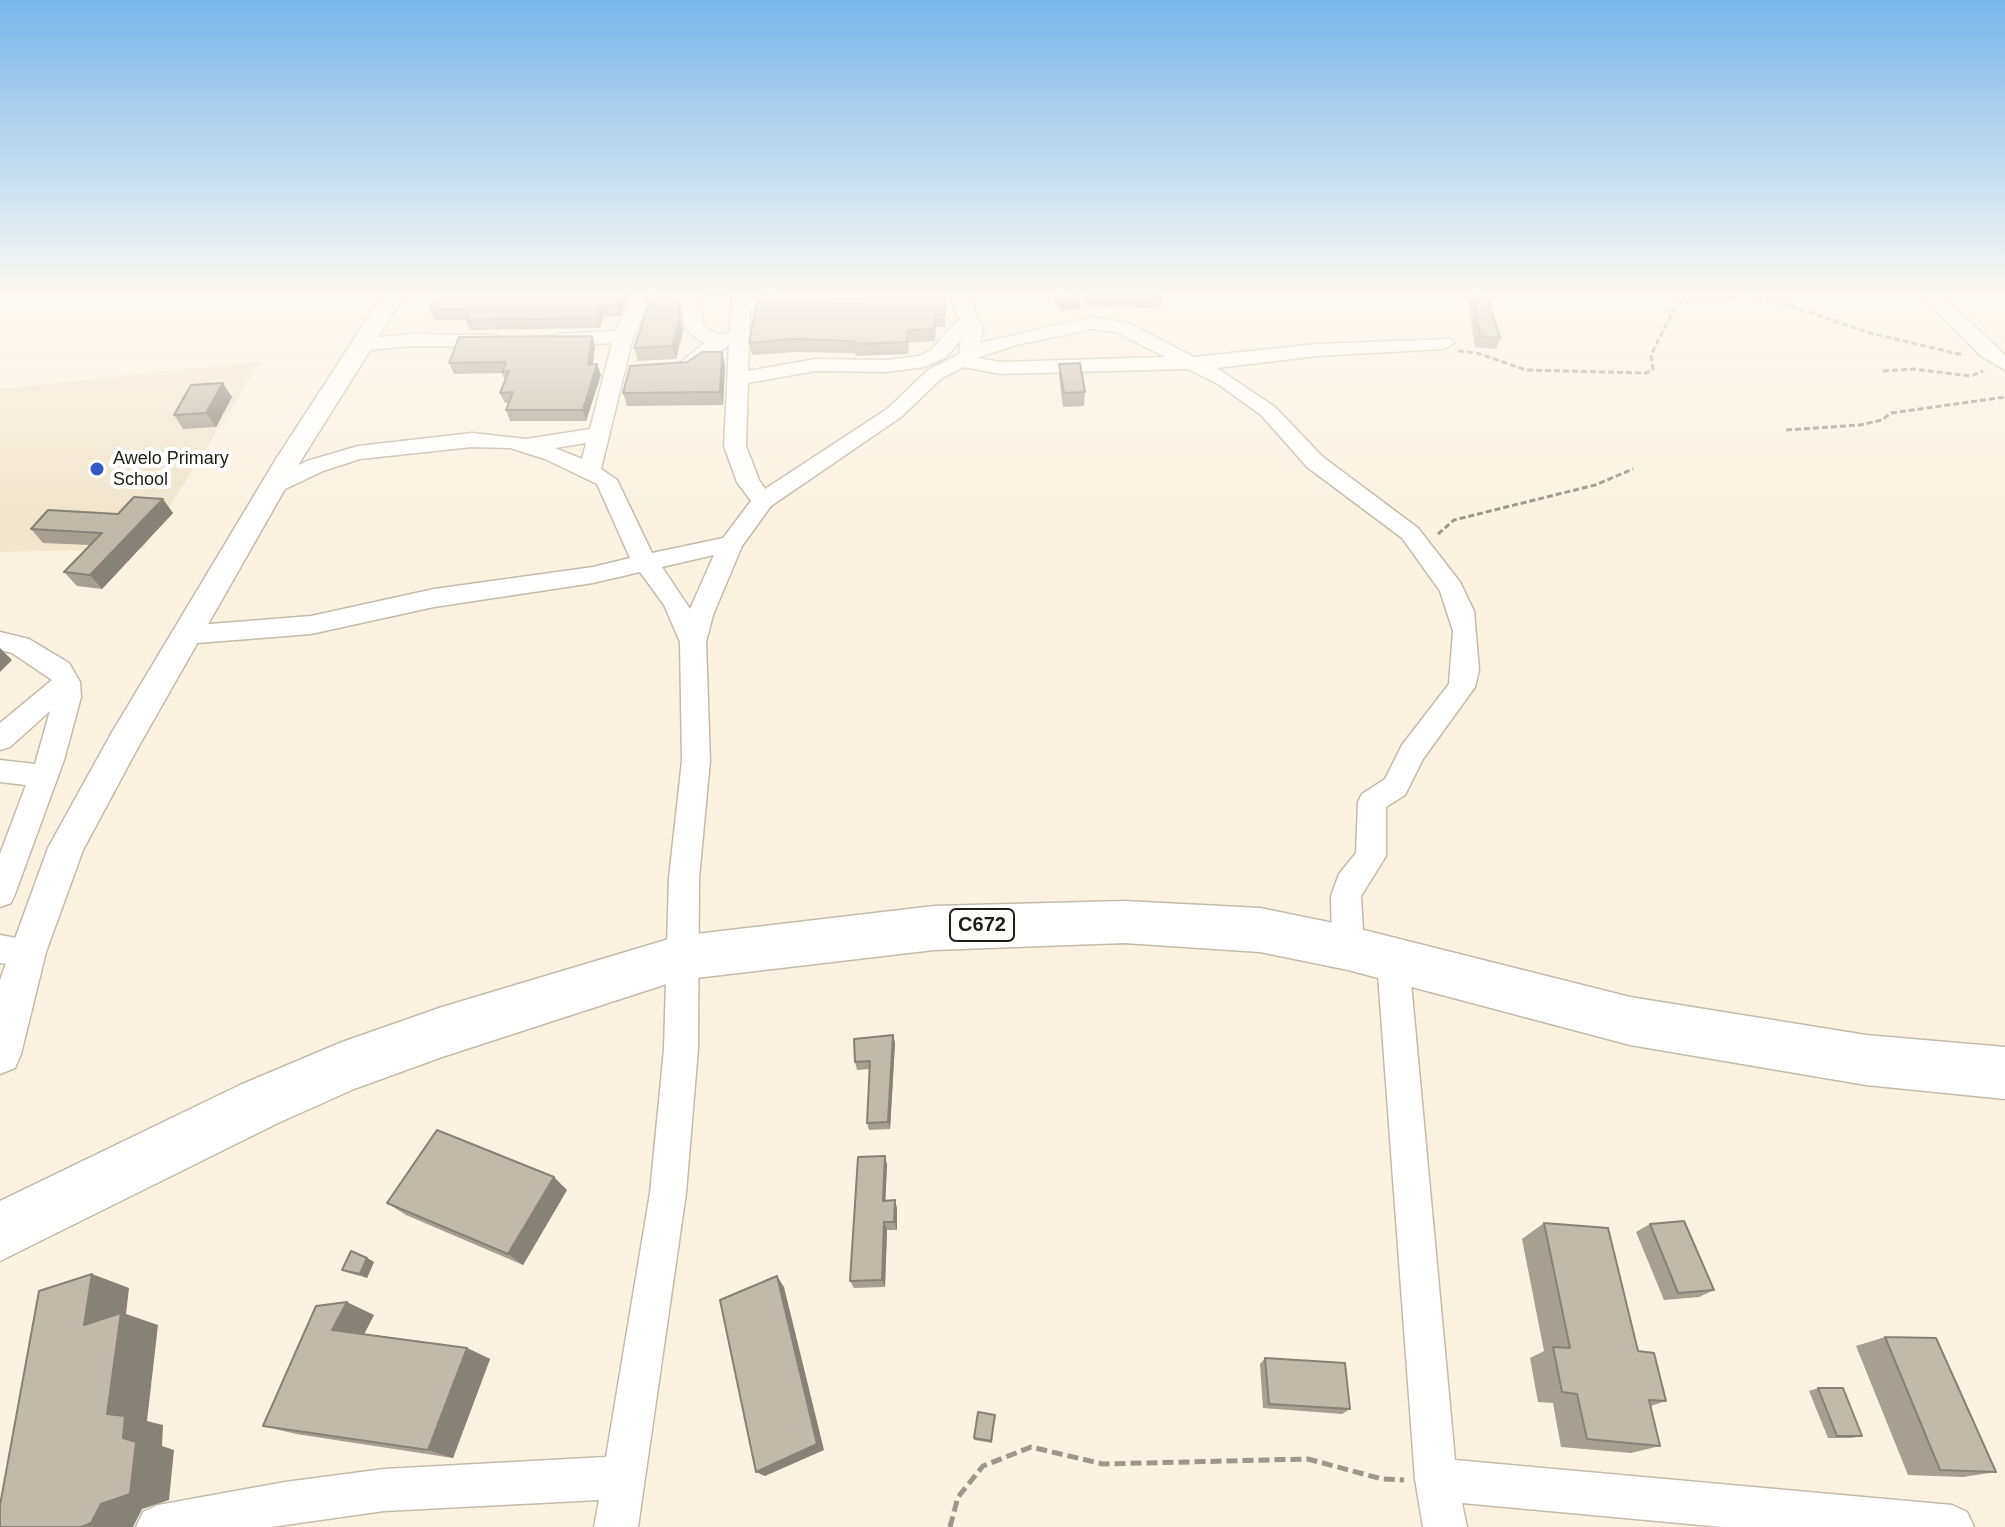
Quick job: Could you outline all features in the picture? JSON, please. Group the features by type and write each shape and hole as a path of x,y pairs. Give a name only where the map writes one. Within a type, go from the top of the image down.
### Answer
{"main road":[{"name":"C672","path":"0,1232 259,1104 342,1068 442,1032 679,958 879,933 1025,923 1212,925 1260,930 1630,1021 1866,1060 2005,1073"}],"street":[{"path":"0,1054 13,951 66,848 185,635 349,364"},
{"path":"590,470 599,434 632,371 630,364"},
{"path":"632,371 683,368 689,364"},
{"path":"736,364 740,378 735,446 748,482 763,501"},
{"path":"740,378 815,365 900,364"},
{"path":"616,1527 668,1193 681,1049 679,958 696,761 693,642 708,592 731,544 763,501 894,413 935,374 953,364"},
{"path":"989,364 1000,368 1116,364"},
{"path":"1191,364 1225,380 1268,411 1315,462 1404,528 1451,588 1462,611 1466,670 1454,701 1412,753 1395,787 1372,802 1371,856 1350,883 1346,896 1370,955 1436,1479 1445,1527"},
{"path":"273,486 315,466 358,453 472,440 529,445 599,434"},
{"path":"529,445 590,470 606,480 629,536 675,602 693,642"},
{"path":"185,635 311,625 434,598 593,575 731,544"},
{"path":"0,641 43,657 60,670 67,682 65,715 0,894"},
{"path":"0,739 67,682"},
{"path":"0,771 44,776"},
{"path":"158,1527 285,1503 384,1490 625,1477"},
{"path":"1436,1479 1952,1527"}],"path":[{"path":"1509,364 1526,370 1646,373 1653,369 1652,364"},
{"path":"1883,371 1913,369 1971,376 1997,365"},
{"path":"1786,430 1860,425 1882,420 1891,413 2005,397"},
{"path":"1417,543 1438,534 1454,520 1595,485 1633,469"},
{"path":"950,1527 958,1497 983,1466 1031,1447 1103,1464 1308,1459 1382,1479 1436,1479"}],"shaded area":[{"name":"Awelo Primary School","path":"231,364 259,364 143,549 0,552 0,389"}],"building":[{"path":"505,364 597,364 583,410 506,410 513,392 500,393 509,371 502,372"},
{"path":"721,364 720,392 623,393 630,366"},
{"path":"1059,364 1080,364 1085,392 1064,393"},
{"path":"223,383 206,413 174,415 191,385"},
{"path":"134,497 163,499 90,575 64,572 102,533 31,529 48,510 118,514"},
{"path":"893,1035 888,1122 867,1123 870,1061 855,1062 854,1039"},
{"path":"437,1130 554,1177 508,1254 387,1203"},
{"path":"885,1156 883,1201 895,1200 894,1222 884,1222 882,1280 850,1281 858,1157"},
{"path":"1684,1221 1714,1290 1678,1293 1650,1224"},
{"path":"1544,1223 1608,1228 1638,1351 1654,1353 1666,1401 1649,1400 1660,1446 1587,1439 1577,1394 1562,1392 1553,1347 1570,1348"},
{"path":"351,1251 367,1258 360,1274 342,1270"},
{"path":"92,1274 84,1325 121,1313 107,1414 125,1416 123,1438 136,1442 130,1494 101,1504 91,1523 81,1527 0,1527 0,1505 39,1291"},
{"path":"777,1276 817,1444 756,1472 720,1300"},
{"path":"347,1302 332,1330 467,1348 428,1450 263,1426 316,1306"},
{"path":"1885,1337 1936,1338 1996,1472 1940,1470"},
{"path":"1265,1358 1345,1363 1350,1409 1269,1404"},
{"path":"1818,1388 1843,1388 1862,1436 1837,1436"},
{"path":"978,1412 995,1415 991,1441 974,1438"}],"place":[{"name":"Awelo Primary School","path":"97,469"}]}
